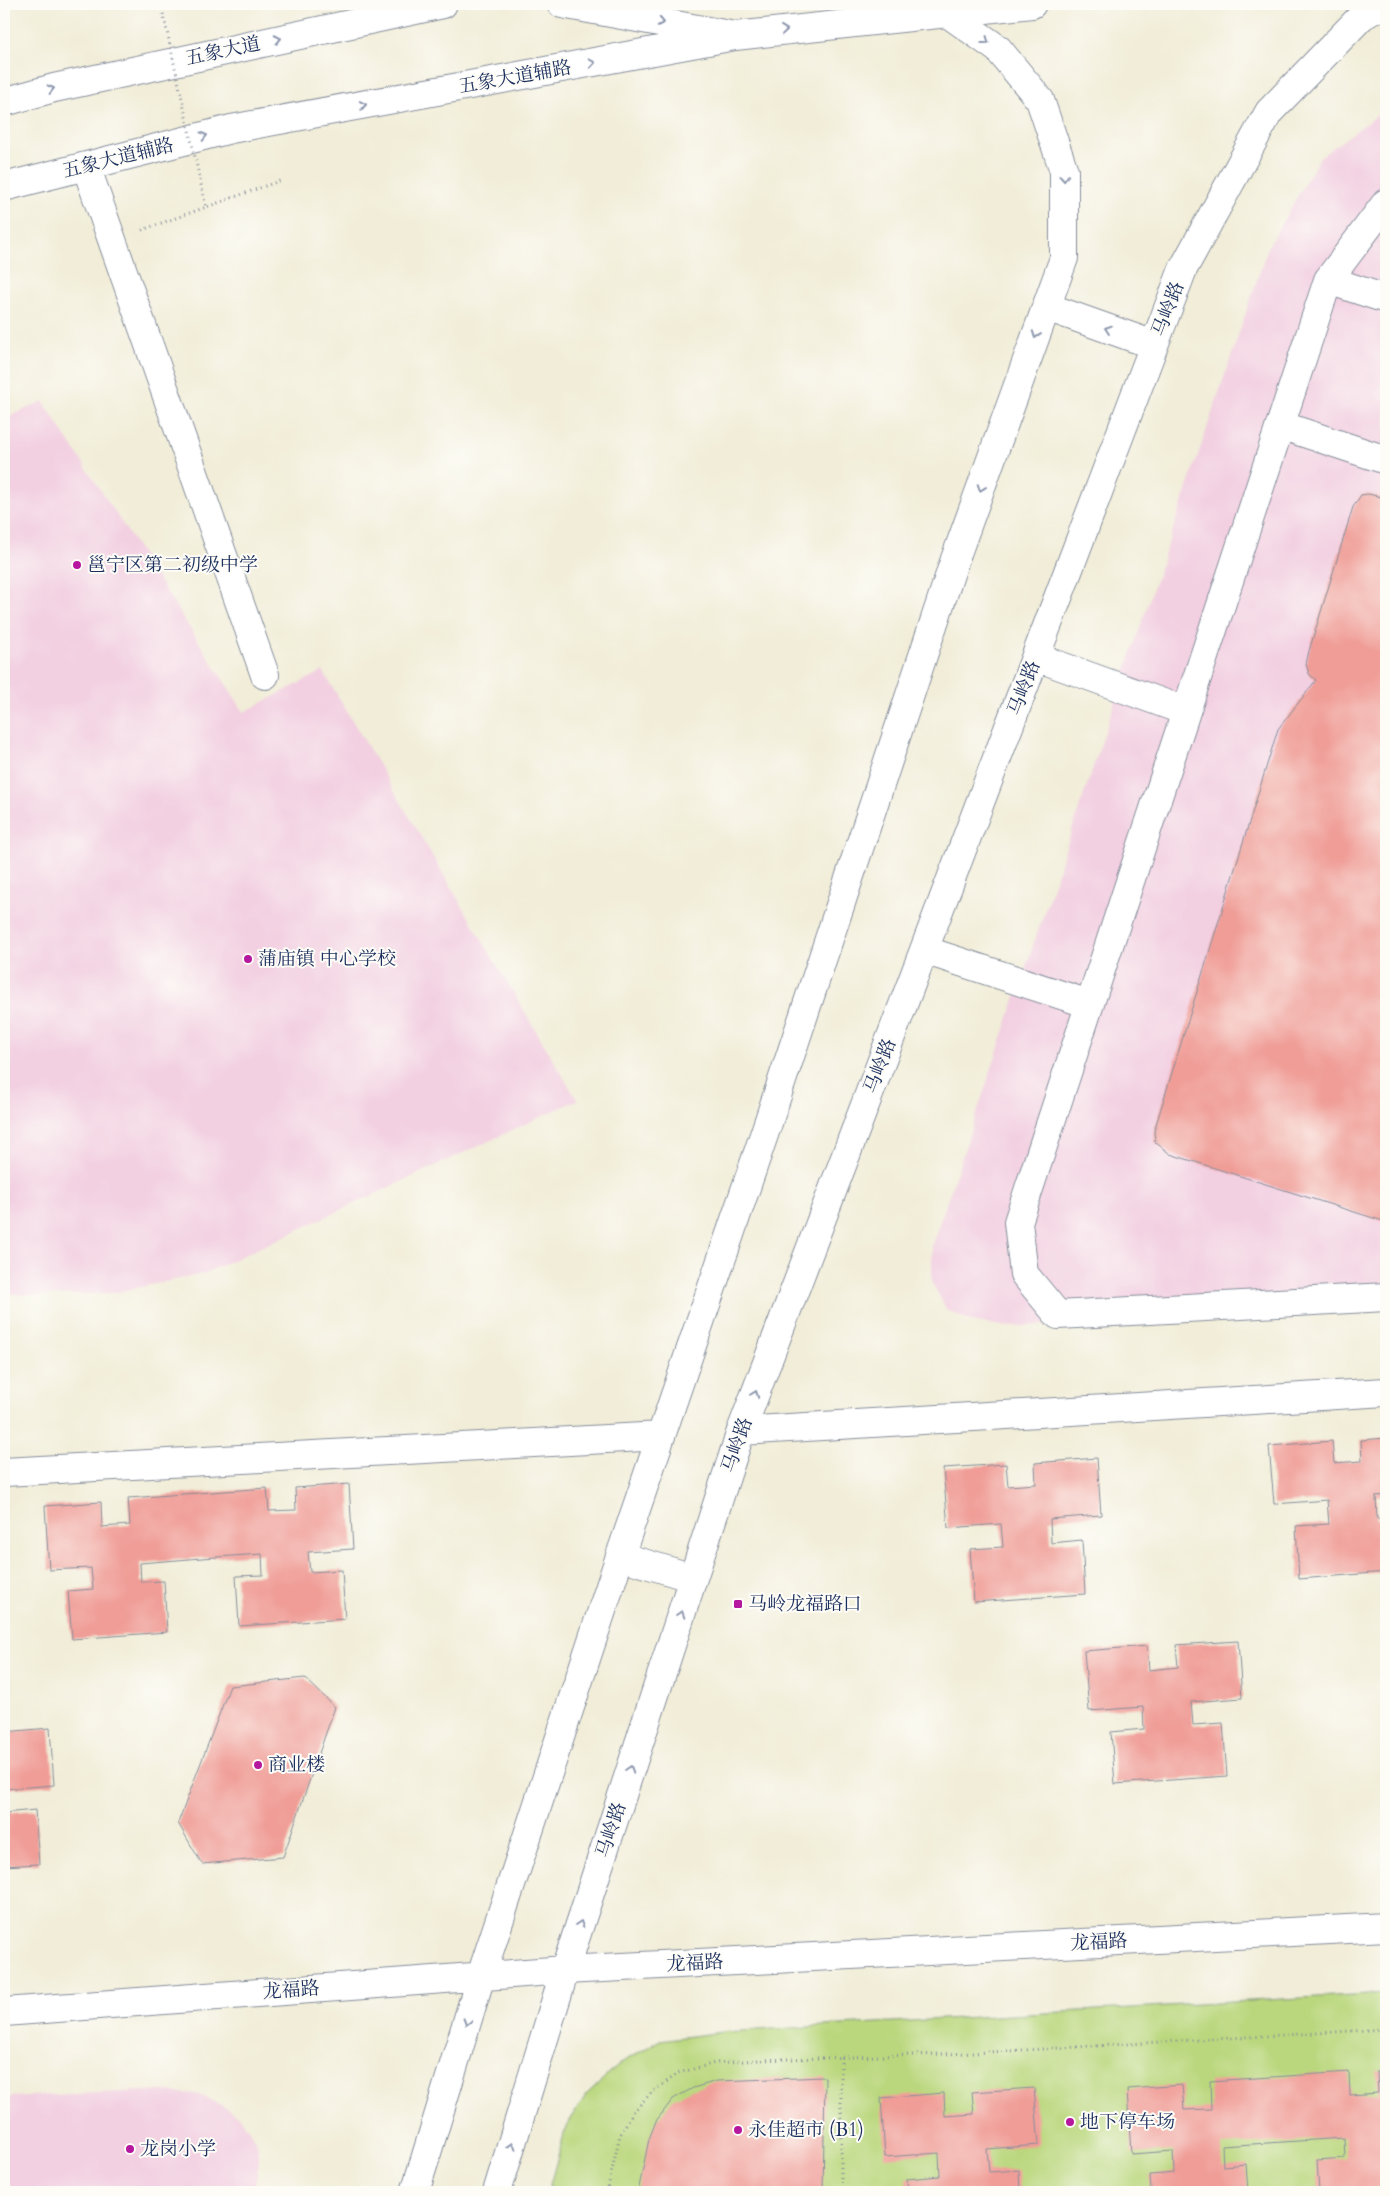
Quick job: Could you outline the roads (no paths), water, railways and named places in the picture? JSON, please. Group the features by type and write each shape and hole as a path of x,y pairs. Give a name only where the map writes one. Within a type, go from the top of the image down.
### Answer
{"street":[{"name":"五象大道","path":"4,102 54,88 443,4"},
{"path":"562,4 736,36"},
{"name":"五象大道辅路","path":"4,187 231,129 736,36 1032,4"},
{"name":"马岭路","path":"497,2192 565,1970 741,1431 1183,269 1269,112 1362,16 1383,4"},
{"path":"415,2192 481,1976 620,1556 770,1117 952,568 1064,258 1064,171 1040,100 998,49 946,12"},
{"path":"86,166 265,675"},
{"path":"1386,203 1328,280 1018,1222 1024,1274 1058,1315 1386,1297"},
{"path":"1328,280 1386,299"},
{"path":"1046,307 1154,344"},
{"path":"1280,425 1386,460"},
{"path":"1036,657 1185,711"},
{"path":"924,950 1089,1004"},
{"path":"741,1431 1386,1392"},
{"path":"4,1472 661,1436"},
{"path":"620,1556 693,1578"},
{"name":"龙福路","path":"4,2012 565,1970 1386,1927"}],"place":[{"name":"邕宁区第二初级中学","path":"77,565"},
{"name":"蒲庙镇 中心学校","path":"248,959"},
{"name":"马岭龙福路口","path":"738,1604"},
{"name":"商业楼","path":"258,1765"},
{"name":"地下停车场","path":"1070,2122"},
{"name":"永佳超市 (B1)","path":"738,2130"},
{"name":"龙岗小学","path":"130,2149"}]}
